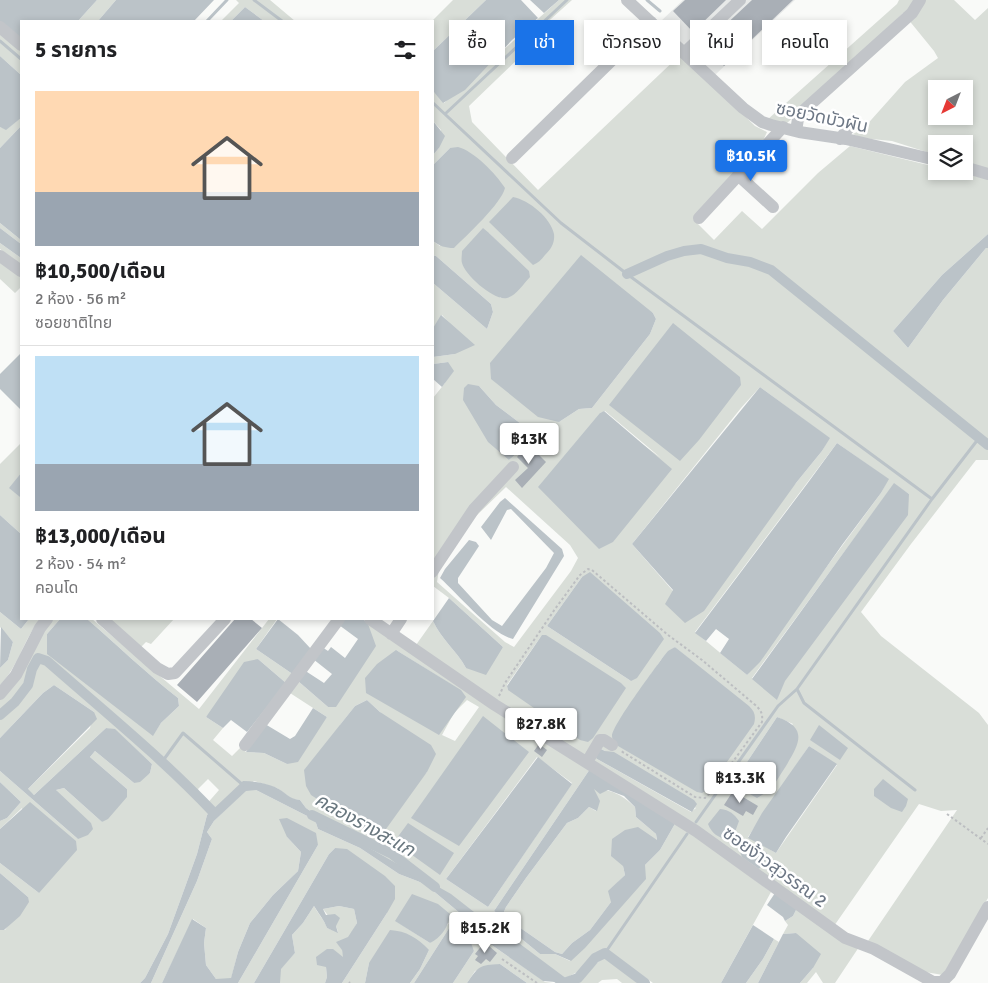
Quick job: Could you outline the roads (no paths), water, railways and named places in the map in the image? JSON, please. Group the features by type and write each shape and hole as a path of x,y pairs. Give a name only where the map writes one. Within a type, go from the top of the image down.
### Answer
{"street":[{"name":"ซอยวัดบัวผัน","path":"627,0 649,20"},
{"path":"684,53 740,0"},
{"path":"796,131 798,119 803,111 912,13 920,0"},
{"path":"0,27 20,45"},
{"name":"ซอยวัดบัวผัน","path":"680,49 743,108 762,122 796,131 840,138 928,158"},
{"path":"512,158 607,65"},
{"path":"840,138 854,122"},
{"path":"699,218 782,127"},
{"path":"973,170 988,174"},
{"path":"738,175 773,207"},
{"path":"0,256 20,271"},
{"path":"434,569 474,509 514,467"},
{"path":"0,694 16,675 40,628 46,620"},
{"path":"103,620 157,668 168,674 175,673 224,620"},
{"name":"ซอยง้าวสุวรรณ 2","path":"371,620 495,705 696,831 788,899 845,938 874,949 933,982 942,982 950,974 988,906"},
{"path":"391,634 400,620"},
{"path":"245,745 334,621"},
{"path":"587,762 600,740 604,740 612,745"}],"water":[{"path":"0,0 97,0 79,20 20,20 20,39 0,21"},
{"path":"116,0 214,0 195,20 99,20"},
{"path":"486,0 521,0 538,18 536,20 515,20 515,37 505,47 505,20 465,20"},
{"path":"530,0 559,0 544,13"},
{"path":"245,7 263,20 232,20"},
{"path":"449,36 449,65 488,65 465,90 443,103 434,92 434,50"},
{"path":"0,56 20,74 20,119 6,130 0,127"},
{"path":"434,122 445,136 434,154"},
{"path":"20,127 20,239 0,223 0,148"},
{"path":"458,147 471,153 496,176 505,188 502,195 483,219 454,248 434,242 434,164 450,148"},
{"path":"513,197 526,202 544,216 554,234 551,248 541,260 533,265 489,222"},
{"path":"0,228 20,243 20,257 0,243"},
{"path":"483,228 529,271 530,277 510,297 501,298 488,291 468,274 462,263 462,251"},
{"path":"988,234 988,248 986,248 943,300 908,348 893,331 942,275"},
{"path":"581,255 653,313 656,319 650,334 592,408 579,409 559,422 538,417 491,379 490,363"},
{"path":"434,256 491,304 493,312 487,329 434,284"},
{"path":"441,315 475,345 455,354 434,357 434,326"},
{"path":"673,323 740,377 741,385 699,440 680,461 609,405"},
{"path":"20,354 20,409 0,389 0,374"},
{"path":"448,362 454,371 442,387 434,380 434,364"},
{"path":"468,384 479,386 496,405 533,433 532,440 509,460 488,442 463,400 464,388"},
{"path":"760,387 830,438 704,611 685,623 665,604 673,590 632,544"},
{"path":"604,411 672,469 613,542 599,549 538,487 600,413"},
{"path":"837,443 889,479 881,493 760,662 747,675 720,653 729,639 716,629 706,641 695,633"},
{"path":"20,474 20,497 9,488"},
{"path":"894,483 909,494 908,515 785,681 777,700 752,679"},
{"path":"505,498 562,549 564,556 513,639 504,636 485,622 440,578 469,540 476,542 479,546 458,578 458,583 492,620 502,626 546,568 554,553 511,509 507,510 491,540 481,527"},
{"path":"0,515 20,533 20,620 28,620 21,629 0,612"},
{"path":"590,572 660,633 664,639 637,678 631,681 547,626 582,577"},
{"path":"449,598 503,647 486,675 466,668 440,634 434,620"},
{"path":"59,620 88,620 178,698 179,706 161,723 153,736 47,654 47,634"},
{"path":"277,620 279,620 298,635 311,649 294,675 256,649"},
{"path":"342,620 364,620 368,624 376,646 336,707 328,707 298,681 304,670 324,683 332,674 313,659 322,647 328,651 331,647 345,658 358,639 339,625"},
{"path":"1,627 13,642 8,660 0,668"},
{"path":"542,635 546,635 626,688 593,738 588,742 580,740 508,690 507,686"},
{"path":"675,647 749,706 753,710 755,719 754,724 707,790 702,793 697,792 618,746 612,737 619,720 634,697 663,657"},
{"path":"396,650 461,690 466,697 439,735 366,693 365,678 377,664"},
{"path":"258,659 286,683 247,732 231,720 223,728 206,717 244,662"},
{"path":"54,685 94,712 97,719 28,789 34,795 106,728 115,729 152,764 150,773 140,782 134,783 95,751 90,757 127,789 127,797 108,819 102,822 64,788 56,790 91,823 93,829 88,835 78,839 0,771 0,738 43,693"},
{"path":"367,700 380,712 431,745 436,754 427,772 381,836 371,834 311,795 306,786 304,770 355,706"},
{"path":"313,708 327,717 298,762 287,764 264,753 246,752 265,724 290,739 295,736"},
{"path":"483,716 529,752 459,846 411,818"},
{"path":"777,717 794,726 798,737 797,744 791,758 774,784 757,798 748,793 740,784 740,776 743,768"},
{"path":"819,725 848,748 840,760 810,740"},
{"path":"809,746 837,764 776,853 748,838 762,813"},
{"path":"599,748 614,752 694,800 697,804 692,812 597,759 594,754"},
{"path":"538,757 572,784 488,907 446,879"},
{"path":"590,769 676,822 660,850 645,865 646,879 585,948 571,961 555,954 540,954 501,922 494,911","holes":["594,789 600,794 608,790 624,796 635,807 636,817 656,834 657,840 638,827 625,830 612,839 611,856 623,866 625,875 608,891 611,902 590,930 572,943 562,954 555,952 503,914 526,878 567,823 578,818 589,807 597,811 600,801"]},
{"path":"883,779 908,799 902,812 891,808 874,796 874,789"},
{"path":"243,781 259,782 271,786 300,800 306,808 334,828 451,894 483,919 500,940 535,964 568,983 543,981 486,941 479,924 461,914 425,884 399,874 360,848 318,829 315,820 256,790 246,791 214,821 207,832 212,839 197,881 151,983 140,983 145,978 168,934 197,854 207,815"},
{"path":"0,782 21,802 7,818 0,821"},
{"path":"30,802 76,841 77,850 39,893 0,863 0,829"},
{"path":"720,809 731,813 739,821 735,832 728,840 716,835 708,824"},
{"path":"287,818 316,833 318,845 238,983 162,983 192,919 206,928 204,943 206,965 216,979 231,978 238,952 250,923 273,895 298,871 301,852 287,837 279,819"},
{"path":"408,823 454,853 440,875 394,842"},
{"path":"749,841 767,853 766,860 759,869 742,857 740,852"},
{"path":"335,848 347,849 385,876 395,886 395,899 387,913 342,983 325,983 327,977 326,967 317,965 316,957 327,949 333,949 343,957 342,950 336,942 348,937 357,923 354,909 339,906 323,909 326,915 335,914 340,918 336,926 338,933 327,928 314,906 303,923 292,935 295,953 281,969 280,983 254,983 329,854"},
{"path":"0,873 28,897 29,902 20,916 4,930 0,930"},
{"path":"775,893 797,908 793,916 785,921 783,917 767,905"},
{"path":"412,894 438,904 450,914 444,931 430,943 395,921"},
{"path":"455,919 465,927 474,951 453,983 414,983"},
{"path":"753,925 774,939 763,959 746,983 721,983"},
{"path":"390,930 411,936 429,950 420,969 410,983 365,983 369,963"},
{"path":"796,933 821,954 813,968 800,983 758,983 783,934"},
{"path":"500,964 527,983 467,983 480,967"}],"waterway":[{"path":"208,20 227,0"},
{"path":"254,0 281,20"},
{"path":"445,114 567,0"},
{"path":"647,0 660,11"},
{"path":"0,41 20,58"},
{"path":"434,104 561,223 627,274 932,499"},
{"path":"627,274 667,256 701,249 727,258 750,262 771,270 988,445"},
{"path":"915,790 804,703 797,689 932,499 979,438"},
{"path":"0,715 15,702 28,685 32,669 38,658 47,661 153,754 214,813"},
{"path":"696,822 778,706 797,689"},
{"path":"162,762 183,733 243,785"},
{"name":"คลองรางสะแก","path":"312,815 392,854 435,887"},
{"path":"605,953 687,834"},
{"name":"คลองรางสะแก","path":"477,918 564,983 578,978 595,958 605,953 645,983"}]}
